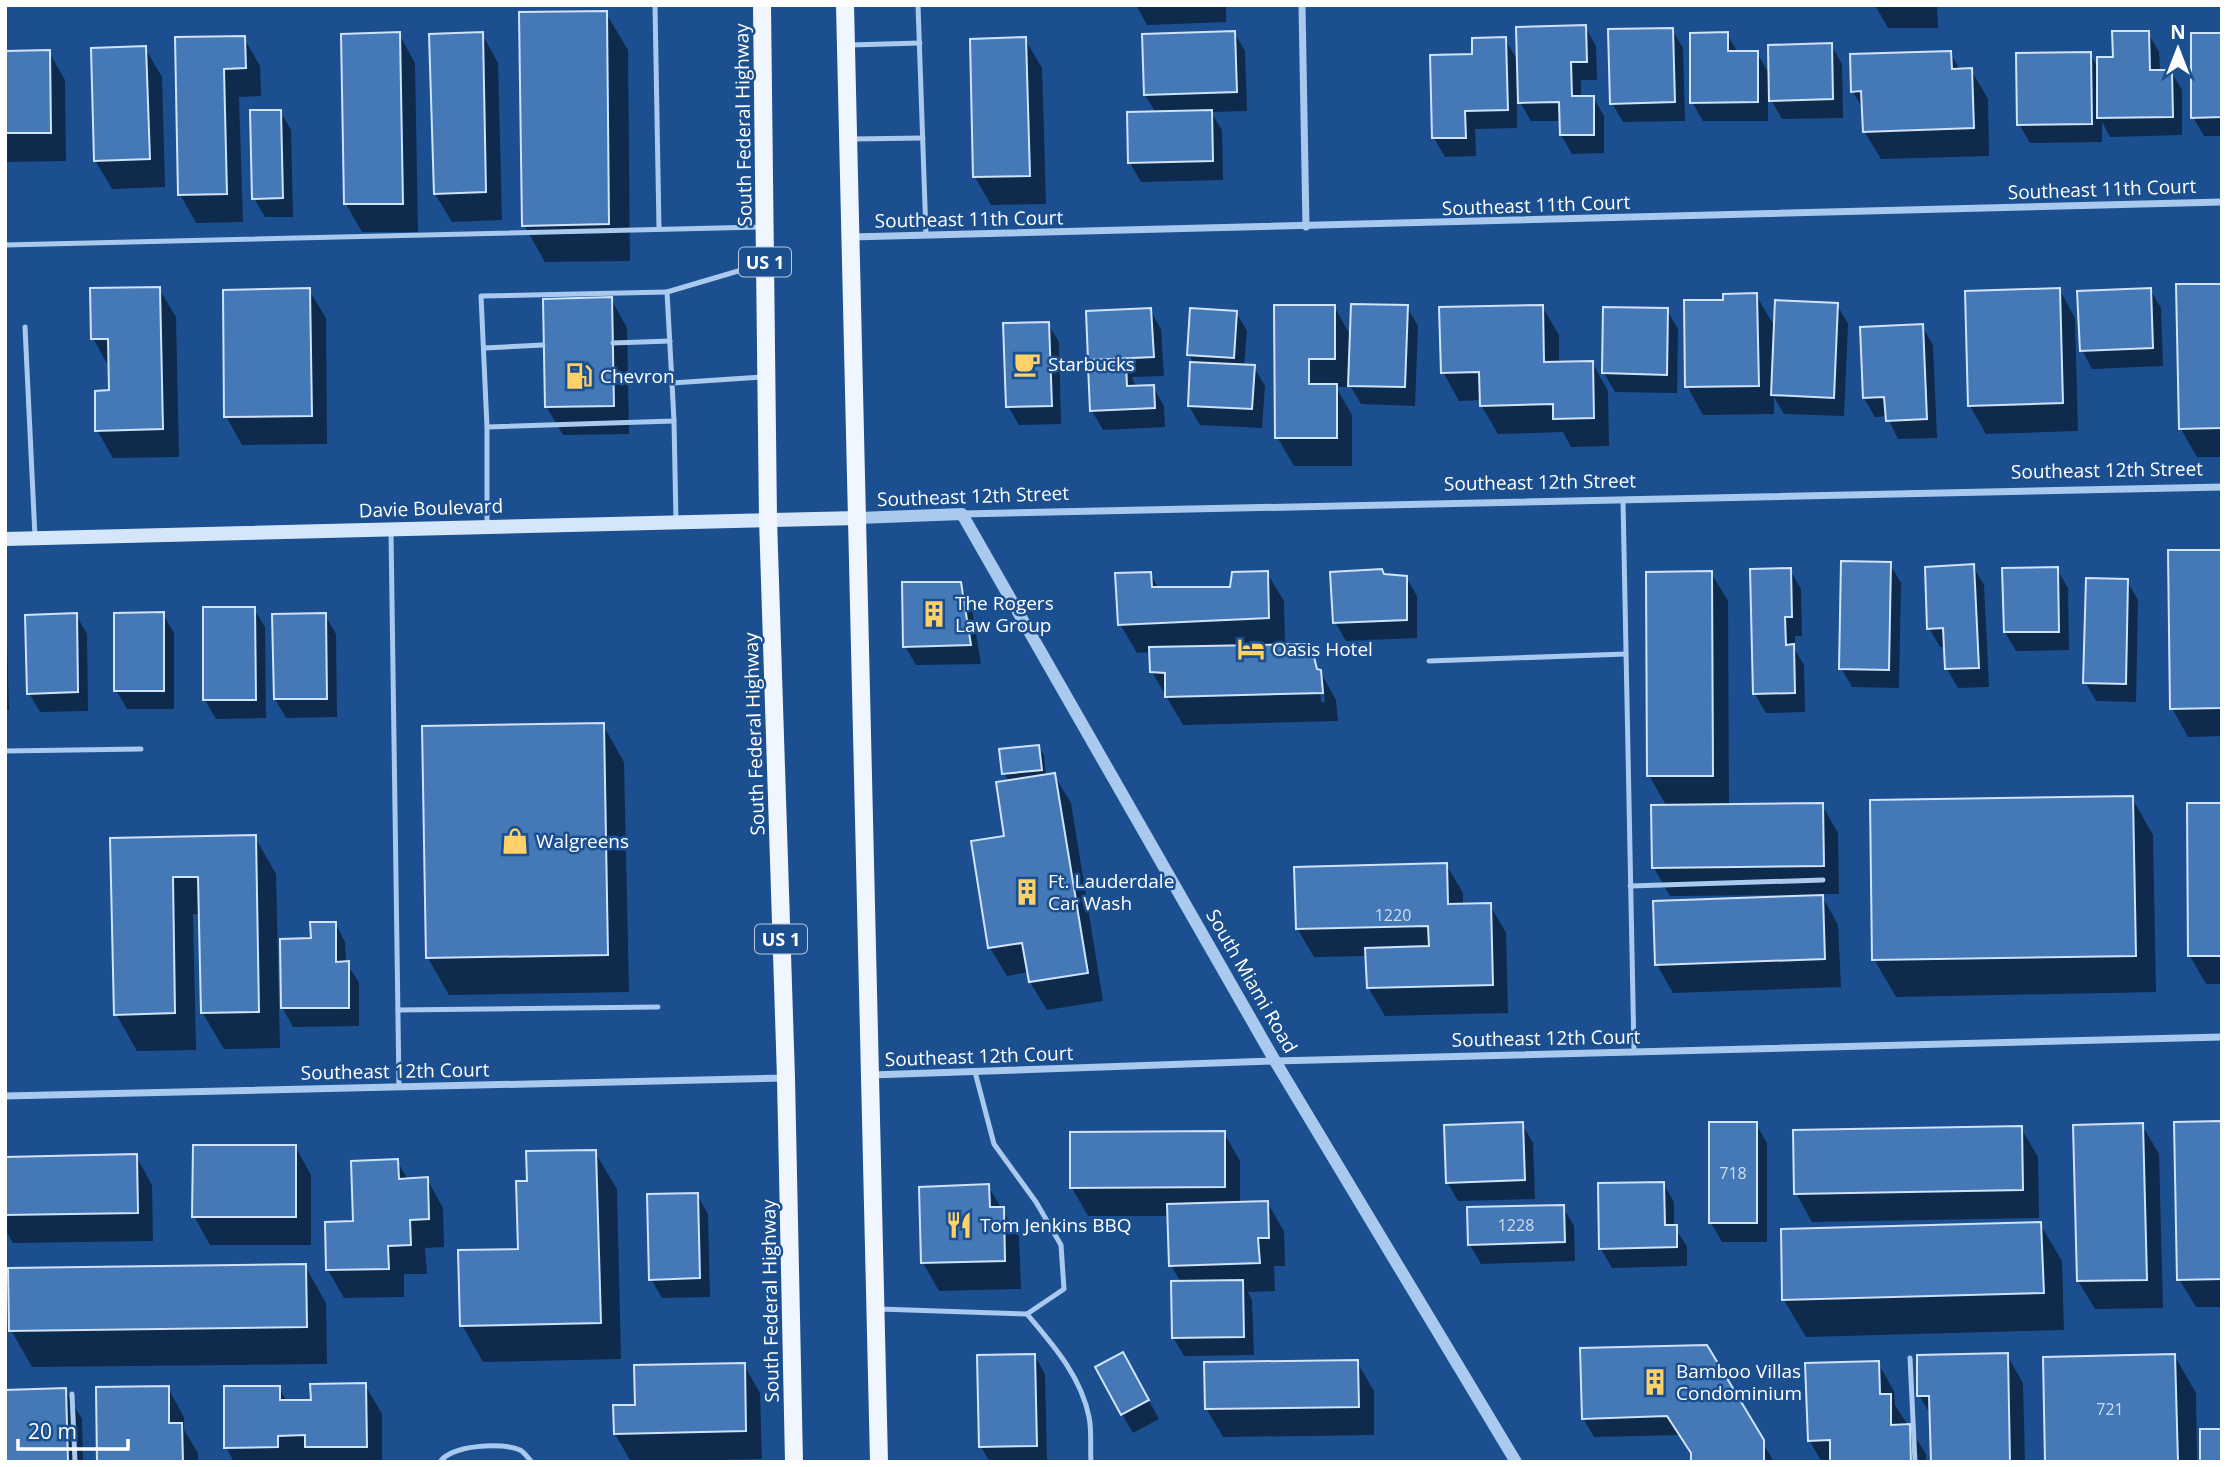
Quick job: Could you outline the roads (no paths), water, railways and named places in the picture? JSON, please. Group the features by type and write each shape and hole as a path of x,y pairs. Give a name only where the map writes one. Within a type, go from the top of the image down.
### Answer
{"main road":[{"name":"South Federal Highway","path":"762,5 768,519 786,1078 794,1462"},
{"path":"845,5 879,1462"},
{"name":"Davie Boulevard","path":"5,540 858,518"}],"street":[{"path":"1302,5 1306,227"},
{"name":"Southeast 11th Court","path":"850,237 2222,202"},
{"name":"Southeast 12th Street","path":"858,518 2222,487"},
{"name":"South Miami Road","path":"962,514 1275,1061 1516,1462"},
{"name":"Southeast 12th Court","path":"870,1075 1275,1061 2222,1037"},
{"name":"Southeast 12th Court","path":"5,1096 786,1078"}],"lane":[{"path":"655,5 659,229"},
{"path":"918,5 926,235"},
{"path":"846,45 920,43"},
{"path":"849,139 923,138"},
{"path":"5,245 765,227"},
{"path":"487,526 487,427 481,296 667,292 765,263"},
{"path":"667,292 676,521"},
{"path":"25,327 35,539"},
{"path":"613,343 670,341"},
{"path":"484,348 544,345"},
{"path":"672,383 766,377"},
{"path":"487,427 674,421"},
{"path":"1623,500 1634,1052"},
{"path":"391,529 399,1087"},
{"path":"1429,662 1626,654"},
{"path":"5,751 141,749"},
{"path":"1630,886 1823,880"},
{"path":"398,1010 658,1007"},
{"path":"875,1309 1027,1314 1064,1289 1061,1245 1036,1202 995,1144 975,1072"},
{"path":"1027,1314 1063,1357 1082,1390 1090,1419 1091,1462"},
{"path":"1910,1358 1915,1462"},
{"path":"72,1394 75,1462"},
{"path":"440,1462 455,1450 506,1447 520,1450 532,1462"}],"place":[{"name":"Starbucks","path":"1027,364"},
{"name":"Chevron","path":"579,376"},
{"name":"The Rogers Law Group","path":"934,614"},
{"name":"Oasis Hotel","path":"1251,649"},
{"name":"Walgreens","path":"515,841"},
{"name":"Ft. Lauderdale Car Wash","path":"1027,892"},
{"name":"Tom Jenkins BBQ","path":"959,1225"},
{"name":"Bamboo Villas Condominium","path":"1655,1382"}]}
